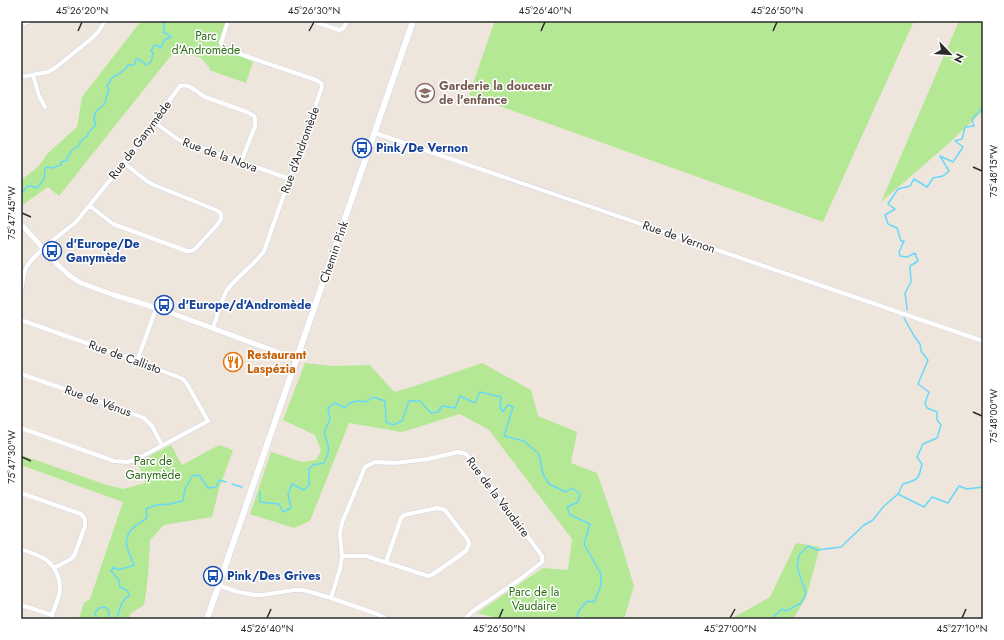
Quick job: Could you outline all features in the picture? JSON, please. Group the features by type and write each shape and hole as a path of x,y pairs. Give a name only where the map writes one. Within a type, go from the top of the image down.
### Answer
{"main road":[{"name":"Chemin Pink","path":"207,619 413,21"}],"street":[{"path":"22,21 24,23 32,21"},
{"path":"21,77 48,72 55,68 91,39 98,32 105,21"},
{"name":"Rue d'Andromède","path":"213,328 224,296 264,251 322,87 321,83 316,80 224,48 222,40 228,21"},
{"path":"312,21 339,30 344,27 347,21"},
{"path":"33,75 39,96 45,107"},
{"name":"Rue de Ganymède","path":"21,293 25,270 30,262 76,222 90,206 124,163 177,89 182,85 188,86 200,95 248,112 254,116 255,123 241,162"},
{"name":"Rue de la Nova","path":"154,122 179,140 290,180"},
{"name":"Rue de Vernon","path":"375,133 983,341"},
{"path":"90,206 113,224 187,251 195,249 220,222 221,214 215,210 154,186 124,163"},
{"path":"21,224 51,259 64,271 81,282 296,359"},
{"path":"137,361 156,308"},
{"name":"Rue de Callisto","path":"21,320 183,379 208,421 162,445"},
{"name":"Rue de Vénus","path":"21,374 144,418 152,426 162,445"},
{"path":"21,428 118,462 133,460 162,445"},
{"name":"Rue de la Vaudaire","path":"330,598 340,569 342,556 340,534 342,523 365,467 375,462 395,464 428,459 458,452 466,454 478,468 542,556 542,562 536,567 473,611 465,619"},
{"path":"21,493 80,514 85,519 85,526 74,556 54,568"},
{"path":"342,556 366,556 428,576 432,575 466,551 469,544 468,540 445,510 437,508 404,514 401,518 386,562"},
{"path":"21,549 43,557 49,562 54,568 60,582 59,594 51,617 21,605"},
{"path":"218,585 238,592 255,595 303,590 377,614 387,619"}],"green space":[{"name":"Parc d'Andromède","path":"141,21 228,21 223,45 254,59 246,83 209,70 210,68 200,57 173,53 59,196 48,187 21,206 21,180 38,167 48,153 77,127 82,97"},
{"path":"489,21 914,21 823,222 469,95 494,23"},
{"path":"959,21 983,21 983,111 947,145 881,202"},
{"name":"Parc de la Vaudaire","path":"305,363 332,366 370,365 394,392 482,363 531,390 538,416 577,432 571,463 597,473 617,530 634,586 624,619 497,619 477,613 543,568 568,570 572,539 489,430 460,414 402,432 349,423 310,521 294,528 250,514 271,452 302,462 316,460 321,451 315,435 283,420"},
{"name":"Parc de Ganymède","path":"171,445 182,465 219,445 233,450 219,489 212,517 164,525 150,540 144,605 131,613 128,619 79,619 84,603 90,599 123,502 21,465 21,455 107,485 123,489 145,483 138,462"},
{"path":"796,543 820,547 806,598 793,619 731,619 770,597"}],"waterway":[{"path":"21,193 27,186 37,188 44,179 45,168 52,168 61,165 61,162 67,160 67,157 71,151 80,145 80,142 96,125 94,120 95,115 98,109 104,105 109,89 107,86 112,78 119,74 128,65 134,65 136,59 140,60 146,65 149,63 153,53 151,51 154,46 156,45 161,48 164,41 171,37 164,33 164,23 168,21"},
{"path":"907,310 905,293 911,282 910,266 918,261 915,253 907,257 900,256 899,252 904,241 901,241 897,228 888,224 885,215 895,209 888,204 898,189 910,186 914,179 927,187 933,178 943,176 949,171 940,156 953,162 963,147 955,141 962,139 965,127 974,126 972,119 983,107"},
{"path":"771,619 782,609 786,611 801,603 806,593 797,567 799,555 808,546 817,550 841,547 864,525 873,520 883,507 898,494 903,484 915,480 919,476 922,464 917,457 923,444 937,438 941,425 937,420 937,412 927,408 925,403 929,392 918,384 928,360 921,351 920,344 904,318"},
{"path":"260,492 260,502 279,504 283,512 291,508 288,494 292,484 304,490 309,486 309,469 313,465 324,463 328,455 327,442 324,433 330,419 328,408 335,403 345,408 349,403 357,401 366,402 373,397 385,401 386,422 393,425 402,421 409,401 420,401 431,413 438,412 442,406 455,408 460,396 475,403 480,392 501,397 500,407 503,412 508,405 513,407 504,436 524,441 539,454 543,474 549,484 566,492 572,488 580,494 578,502 567,507 570,515 590,524 584,544 601,574 601,585 594,602 587,601 578,612 577,619"},
{"path":"116,619 123,601 129,596 128,591 120,587 119,580 111,571 114,567 118,570 134,565 126,542 129,533 133,528 147,518 146,509 156,505 183,501 185,489 192,476 199,475 208,488 216,487 219,480 226,482"},
{"path":"232,484 242,487"},
{"path":"898,494 924,507 932,497 948,503 959,486 967,489 983,487"},
{"path":"97,619 95,613 99,608 104,607 108,609 110,619"}],"place":[{"name":"Garderie la douceur de l'enfance","path":"425,93"},
{"name":"Pink/De Vernon","path":"362,148"},
{"name":"d'Europe/De Ganymède","path":"52,251"},
{"name":"d'Europe/d'Andromède","path":"164,305"},
{"name":"Restaurant Laspézia","path":"233,362"},
{"name":"Pink/Des Grives","path":"213,576"}]}
